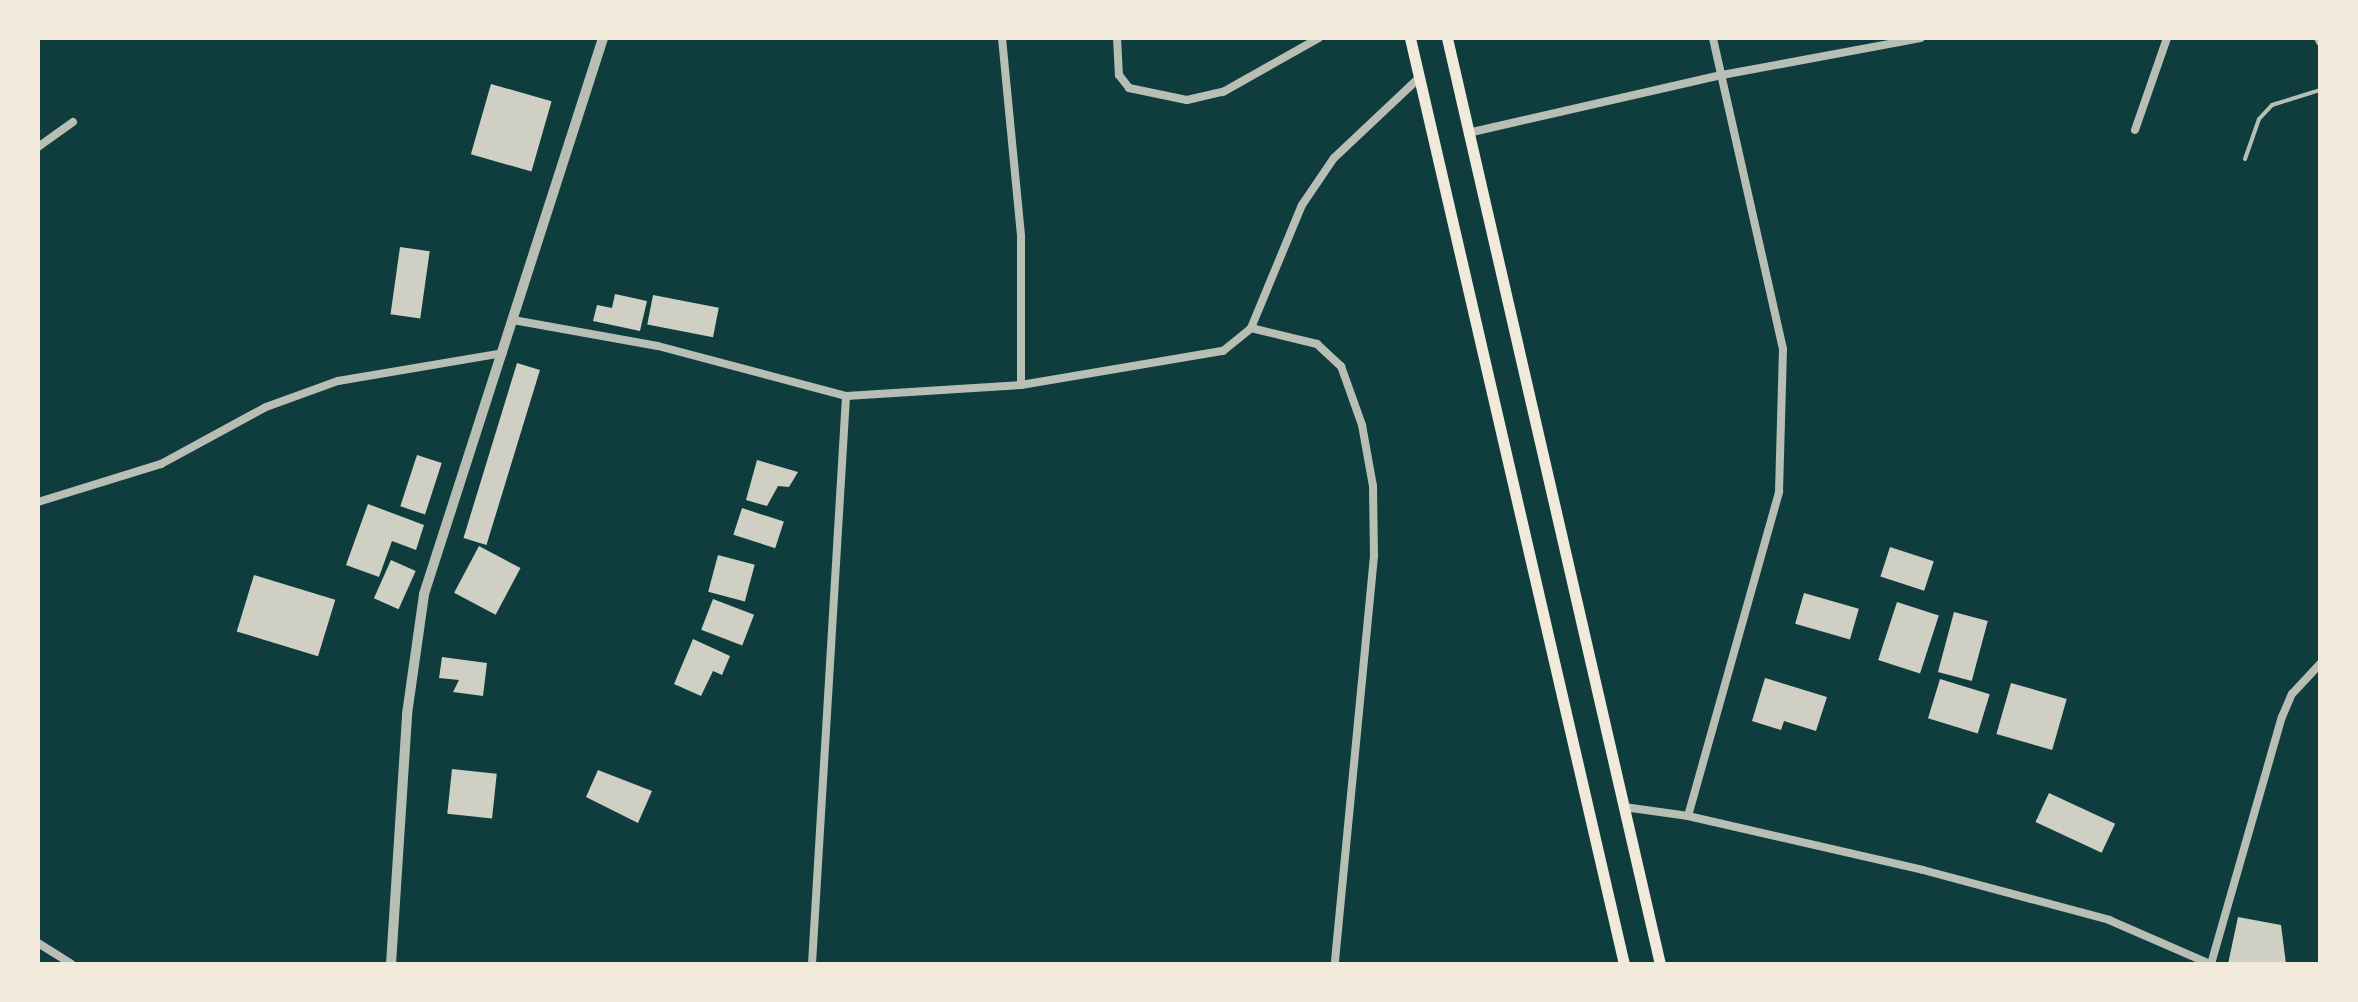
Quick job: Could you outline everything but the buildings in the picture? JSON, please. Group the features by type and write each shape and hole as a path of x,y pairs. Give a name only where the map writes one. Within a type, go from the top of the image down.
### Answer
{"main road":[{"path":"1410,38 1624,964"},
{"path":"1447,38 1660,964"}],"street":[{"path":"391,964 407,714 424,594 603,38"},
{"path":"1002,38 1021,236 1021,385"},
{"path":"1117,38 1119,75 1129,88 1187,100 1223,92 1319,38"},
{"path":"1688,816 1779,492 1783,349 1713,38"},
{"path":"1468,133 1722,75 1921,38"},
{"path":"2135,130 2167,38"},
{"path":"513,320 684,352 846,396 1021,385 1223,351 1251,328 1302,205 1334,158 1419,78"},
{"path":"38,147 73,122"},
{"path":"1251,328 1317,344 1341,366 1362,425 1373,486 1374,556 1335,964"},
{"path":"38,502 161,464 266,407 338,381 503,353"},
{"path":"812,964 846,396"},
{"path":"1624,807 1688,816 2109,920 2210,964 2282,717 2292,694 2320,664"},
{"path":"38,943 71,964"}],"lane":[{"path":"2245,159 2259,119 2272,105 2320,90"}]}
